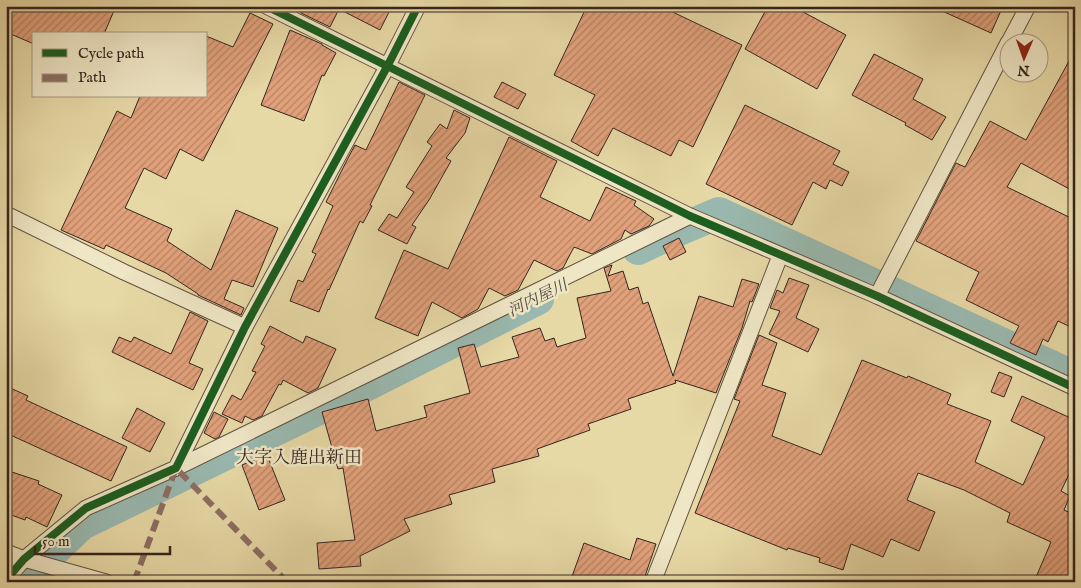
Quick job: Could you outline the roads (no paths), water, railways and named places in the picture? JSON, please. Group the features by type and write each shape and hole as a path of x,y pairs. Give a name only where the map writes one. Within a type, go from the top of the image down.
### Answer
{"street":[{"path":"266,6 690,216 877,296 1075,388"},
{"path":"176,468 245,327 387,67 418,6"},
{"path":"1015,32 1028,6"},
{"path":"877,296 998,64"},
{"path":"6,214 124,272 245,327"},
{"path":"6,580 24,558 86,508 176,468 690,216"},
{"path":"653,582 780,256"},
{"path":"6,552 106,582"}],"waterway":[{"name":"河内屋川","path":"638,249 719,213 1075,377"},
{"name":"河内屋川","path":"21,582 82,524 325,406 538,299"}],"district":[{"name":"大字入鹿出新田","path":"299,458"}]}
